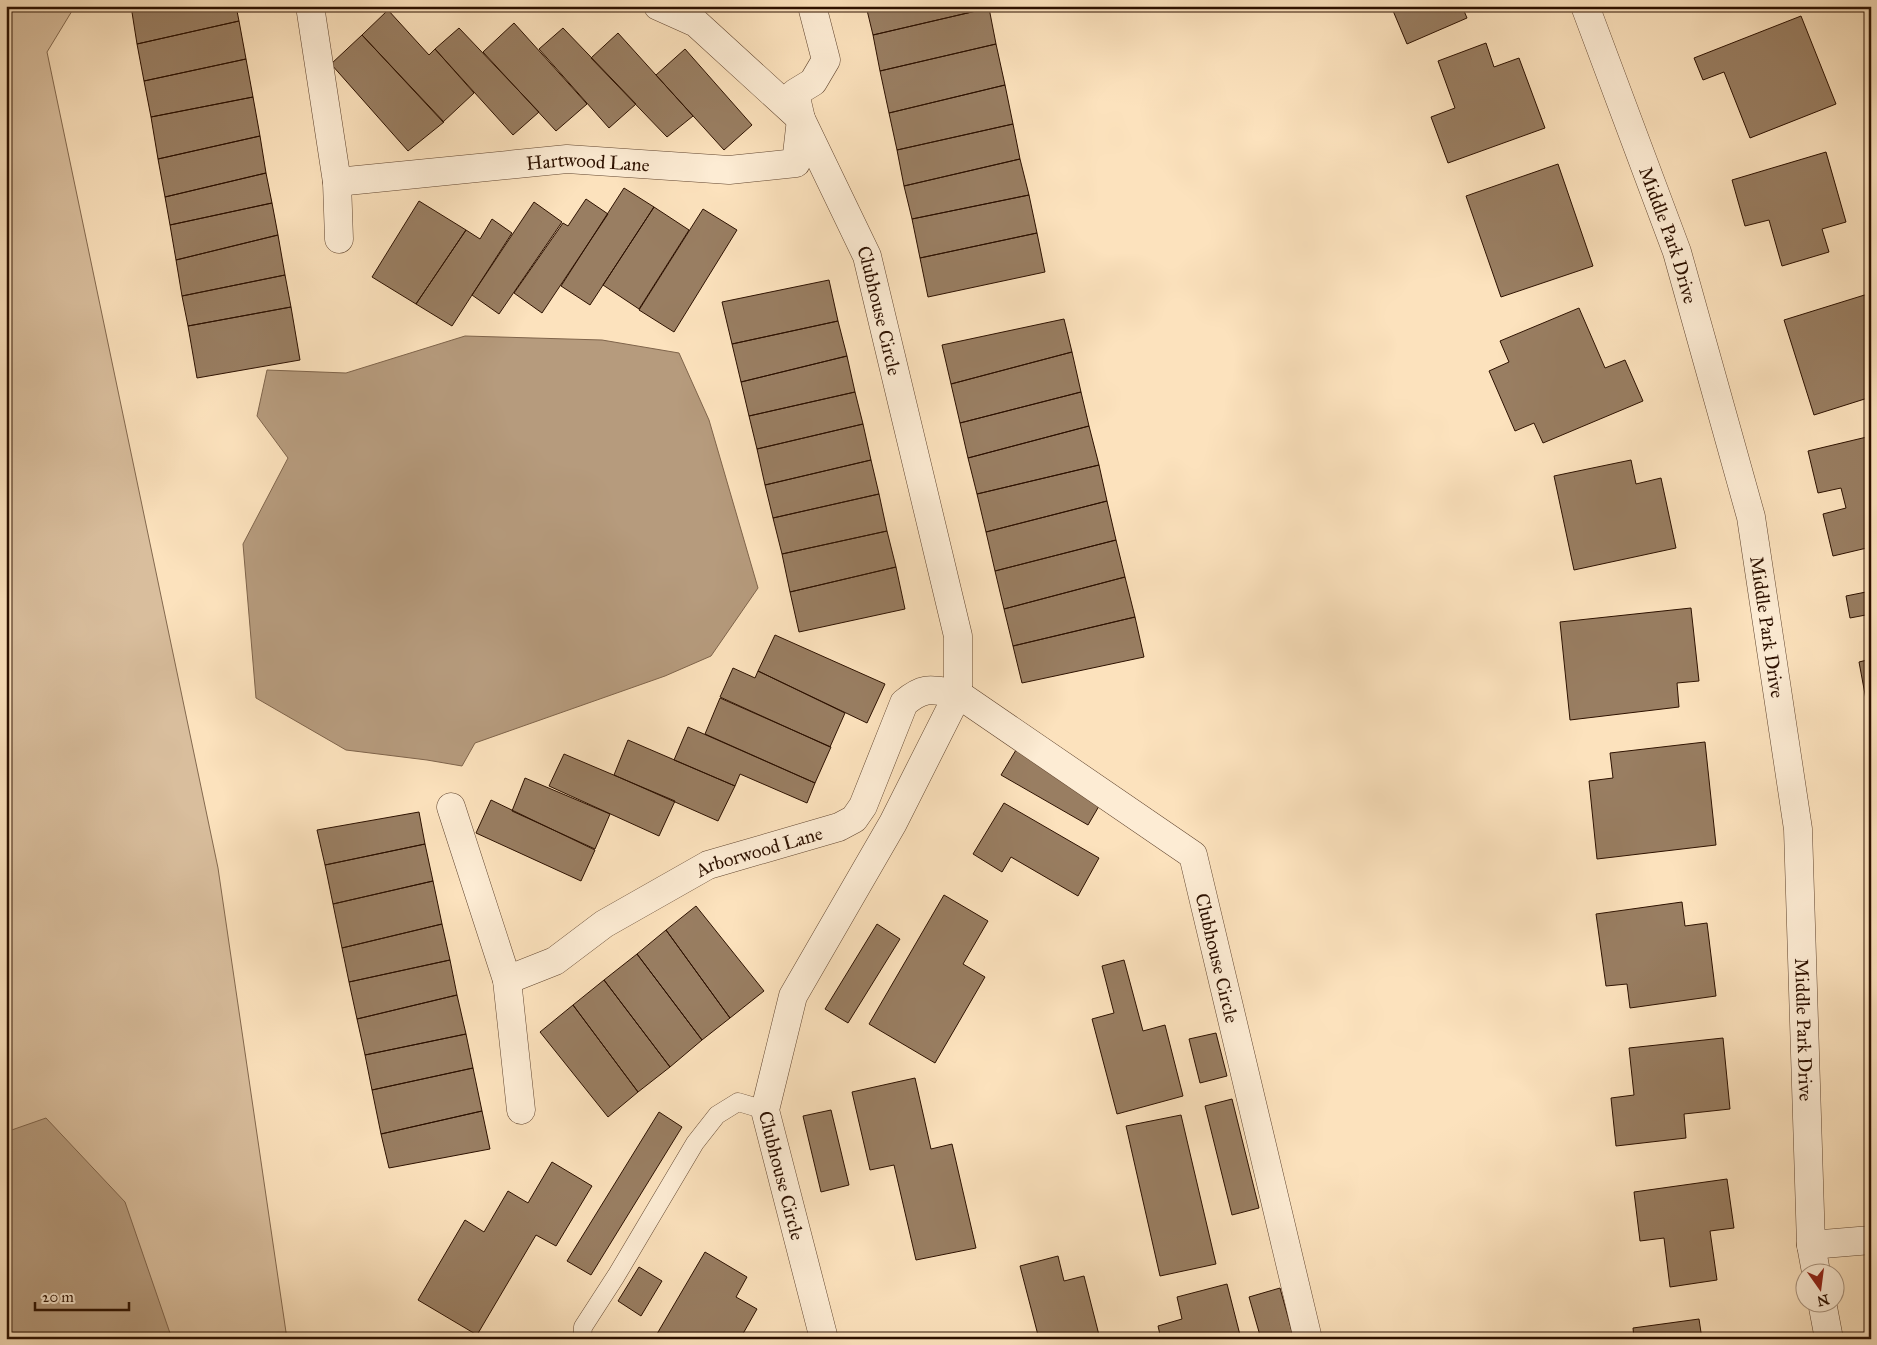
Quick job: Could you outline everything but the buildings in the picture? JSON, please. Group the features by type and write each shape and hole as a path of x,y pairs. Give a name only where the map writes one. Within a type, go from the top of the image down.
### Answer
{"street":[{"path":"310,6 337,182 339,238"},
{"name":"Clubhouse Circle","path":"658,6 696,24 801,119 867,256 958,636 958,694 893,823 793,996 765,1110 824,1339"},
{"path":"801,119 795,93 813,82 826,60 812,6"},
{"name":"Middle Park Drive","path":"1585,6 1677,252 1751,517 1798,829 1811,1245 1814,1262"},
{"name":"Hartwood Lane","path":"337,182 567,159 729,170 796,163 801,119"},
{"name":"Arborwood Lane","path":"507,980 556,961 604,924 708,865 838,827 854,819 863,806 904,703 914,694 928,689 958,694"},
{"name":"Clubhouse Circle","path":"958,694 1193,855 1308,1339"},
{"path":"451,808 507,980 521,1110"},
{"path":"1811,1245 1871,1240"},
{"path":"1824,1312 1829,1339"}],"lane":[{"path":"582,1339 583,1327 616,1276 695,1143 717,1115 738,1102 765,1110"}],"shaded area":[{"path":"6,6 75,6 47,52 218,868 287,1339 6,1339"},
{"path":"465,336 602,340 679,353 709,420 758,588 711,656 665,676 475,743 462,766 346,750 256,698 243,544 288,458 257,416 267,370 346,373"},
{"path":"46,1118 125,1202 172,1339 6,1339 6,1132"}]}
